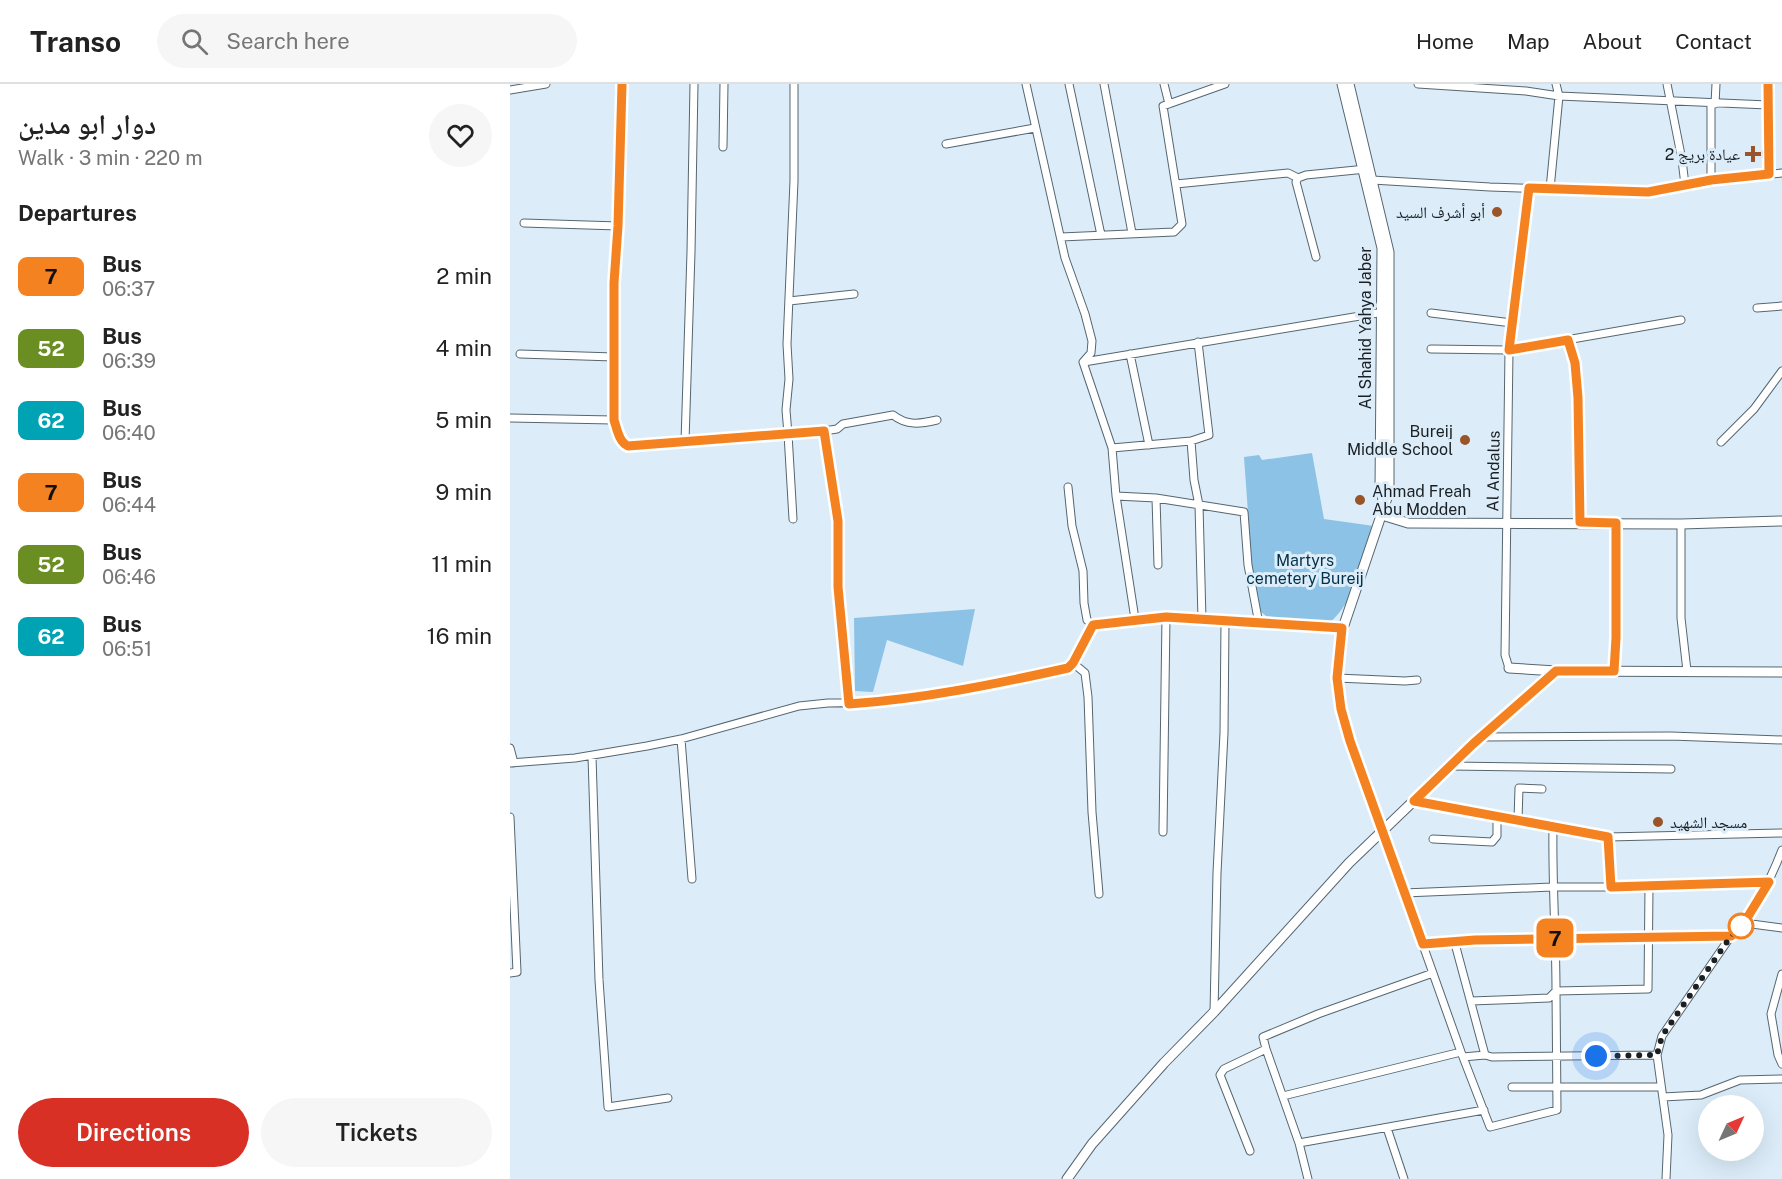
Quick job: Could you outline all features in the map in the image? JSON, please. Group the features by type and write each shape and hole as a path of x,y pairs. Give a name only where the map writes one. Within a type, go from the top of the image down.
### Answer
{"street":[{"path":"510,90 546,84"},
{"path":"622,84 614,283 614,420 623,443 628,446 824,431 837,429 843,424 893,415 903,422 920,424 937,420"},
{"path":"685,442 694,84"},
{"path":"723,147 724,84"},
{"path":"793,519 786,410 789,379 787,344 794,181 794,84"},
{"path":"1026,84 1065,258 1092,341 1091,353 1083,362"},
{"path":"1069,84 1101,235"},
{"path":"1104,84 1132,233"},
{"path":"1164,84 1169,104"},
{"path":"1061,237 1174,232 1182,224 1163,106 1225,84"},
{"name":"Al Shahid Yahya Jaber","path":"1342,84 1365,169 1372,180 1389,252 1386,312"},
{"name":"Al Shahid Yahya Jaber","path":"1349,84 1382,248 1386,312 1389,492 1342,628 1337,678 1341,709 1350,741 1382,830"},
{"path":"1420,84 1497,87 1559,96 1768,105"},
{"path":"1550,189 1559,96 1556,84"},
{"path":"1667,84 1685,185"},
{"path":"1711,180 1709,154 1716,84"},
{"path":"1768,84 1769,174"},
{"path":"946,144 1035,128"},
{"path":"1176,184 1288,173 1298,178 1306,175 1365,169"},
{"path":"1372,180 1648,192 1711,180 1782,173"},
{"path":"1298,178 1296,182 1316,257"},
{"name":"Al Andalus","path":"1509,668 1505,655 1509,350 1529,188"},
{"path":"524,223 618,226"},
{"path":"789,301 854,294"},
{"path":"1757,308 1782,306"},
{"path":"1083,362 1386,312"},
{"path":"1431,313 1512,323"},
{"path":"1431,348 1509,350 1681,320"},
{"path":"1568,340 1575,363 1578,398 1580,522"},
{"path":"1112,448 1191,441 1209,435 1198,342"},
{"path":"520,354 614,357"},
{"path":"1130,354 1149,445"},
{"path":"1083,362 1112,448 1116,496 1134,619"},
{"path":"1722,442 1754,409 1782,371"},
{"path":"510,418 614,420"},
{"path":"824,431 838,521 838,587 849,704"},
{"path":"1191,441 1194,480 1199,505 1202,619"},
{"path":"1068,487 1072,526 1083,571 1087,620 1093,625 1166,617 1342,628"},
{"path":"1116,496 1156,498 1244,512 1248,565 1259,624"},
{"path":"1156,498 1158,565"},
{"path":"1383,511 1408,523 1681,524 1782,521"},
{"path":"1614,671 1616,523"},
{"path":"1681,524 1681,618 1688,671"},
{"path":"1163,832 1166,617"},
{"path":"1214,1012 1216,873 1224,734 1225,621"},
{"path":"510,748 512,763 592,756 681,739 799,706 878,702 999,684 1068,668 1073,663 1093,625"},
{"path":"1073,663 1085,673 1087,685 1092,812 1099,894"},
{"path":"1509,668 1556,671 1782,672"},
{"path":"1067,1179 1092,1144 1164,1063 1214,1012 1349,862 1481,736 1556,671"},
{"path":"1337,678 1417,680"},
{"path":"1481,736 1671,736 1782,740"},
{"path":"681,739 692,879"},
{"path":"592,756 599,980 608,1107 668,1098"},
{"path":"1449,766 1671,769"},
{"path":"1518,820 1520,788 1542,789"},
{"path":"1414,801 1608,837 1782,833"},
{"path":"510,817 517,972 510,973"},
{"path":"1433,838 1492,842 1497,836 1497,817"},
{"path":"1382,830 1490,1127 1557,1110 1556,938 1552,886 1553,827"},
{"path":"1608,837 1611,887"},
{"path":"1666,1179 1668,1135 1657,1055 1662,1036 1731,936 1744,923 1769,882 1782,850"},
{"path":"1404,893 1552,886 1650,887 1769,882"},
{"path":"1471,1001 1549,998 1556,991 1648,989 1650,887"},
{"path":"1744,923 1782,928"},
{"path":"1423,944 1454,940 1731,936"},
{"path":"1454,940 1485,1055"},
{"path":"1308,1179 1299,1143 1263,1037 1318,1014 1433,972"},
{"path":"1782,974 1771,1014 1778,1055 1782,1064"},
{"path":"1250,1151 1220,1075 1224,1069 1266,1049"},
{"path":"1283,1096 1462,1054 1492,1057 1657,1055"},
{"path":"1663,1097 1711,1093 1740,1080 1782,1079"},
{"path":"1512,1087 1660,1087"},
{"path":"1299,1143 1484,1110"},
{"path":"1387,1128 1404,1179"}],"green space":[{"name":"Martyrs cemetery Bureij","path":"1312,453 1324,519 1374,526 1362,565 1346,604 1329,623 1270,619 1261,612 1256,597 1244,457 1259,455 1262,460"},
{"path":"975,609 963,666 887,640 873,692 855,691 854,618"}],"bus line":[{"name":"7","path":"622,84 614,283 614,420 617,430 623,443 628,446 824,431 838,521 838,587 849,704 964,690 1068,668 1073,663 1093,625 1166,617 1342,628 1337,678 1341,709 1350,741 1423,944 1454,940 1731,936 1744,923 1769,882 1611,887 1608,837 1414,801 1473,744 1556,671 1614,671 1616,523 1580,522 1578,398 1573,353 1568,340 1509,350 1529,188 1648,192 1711,180 1769,174 1768,84"}],"place":[{"name":"عيادة بريج 2","path":"1753,154"},
{"name":"أبو أشرف السيد","path":"1497,212"},
{"name":"Bureij Middle School","path":"1465,440"},
{"name":"Ahmad Freah Abu Modden","path":"1360,500"},
{"name":"مسجد الشهيد","path":"1658,822"}],"route":[{"path":"1596,1056 1657,1055 1662,1036 1731,936 1741,926"}]}
